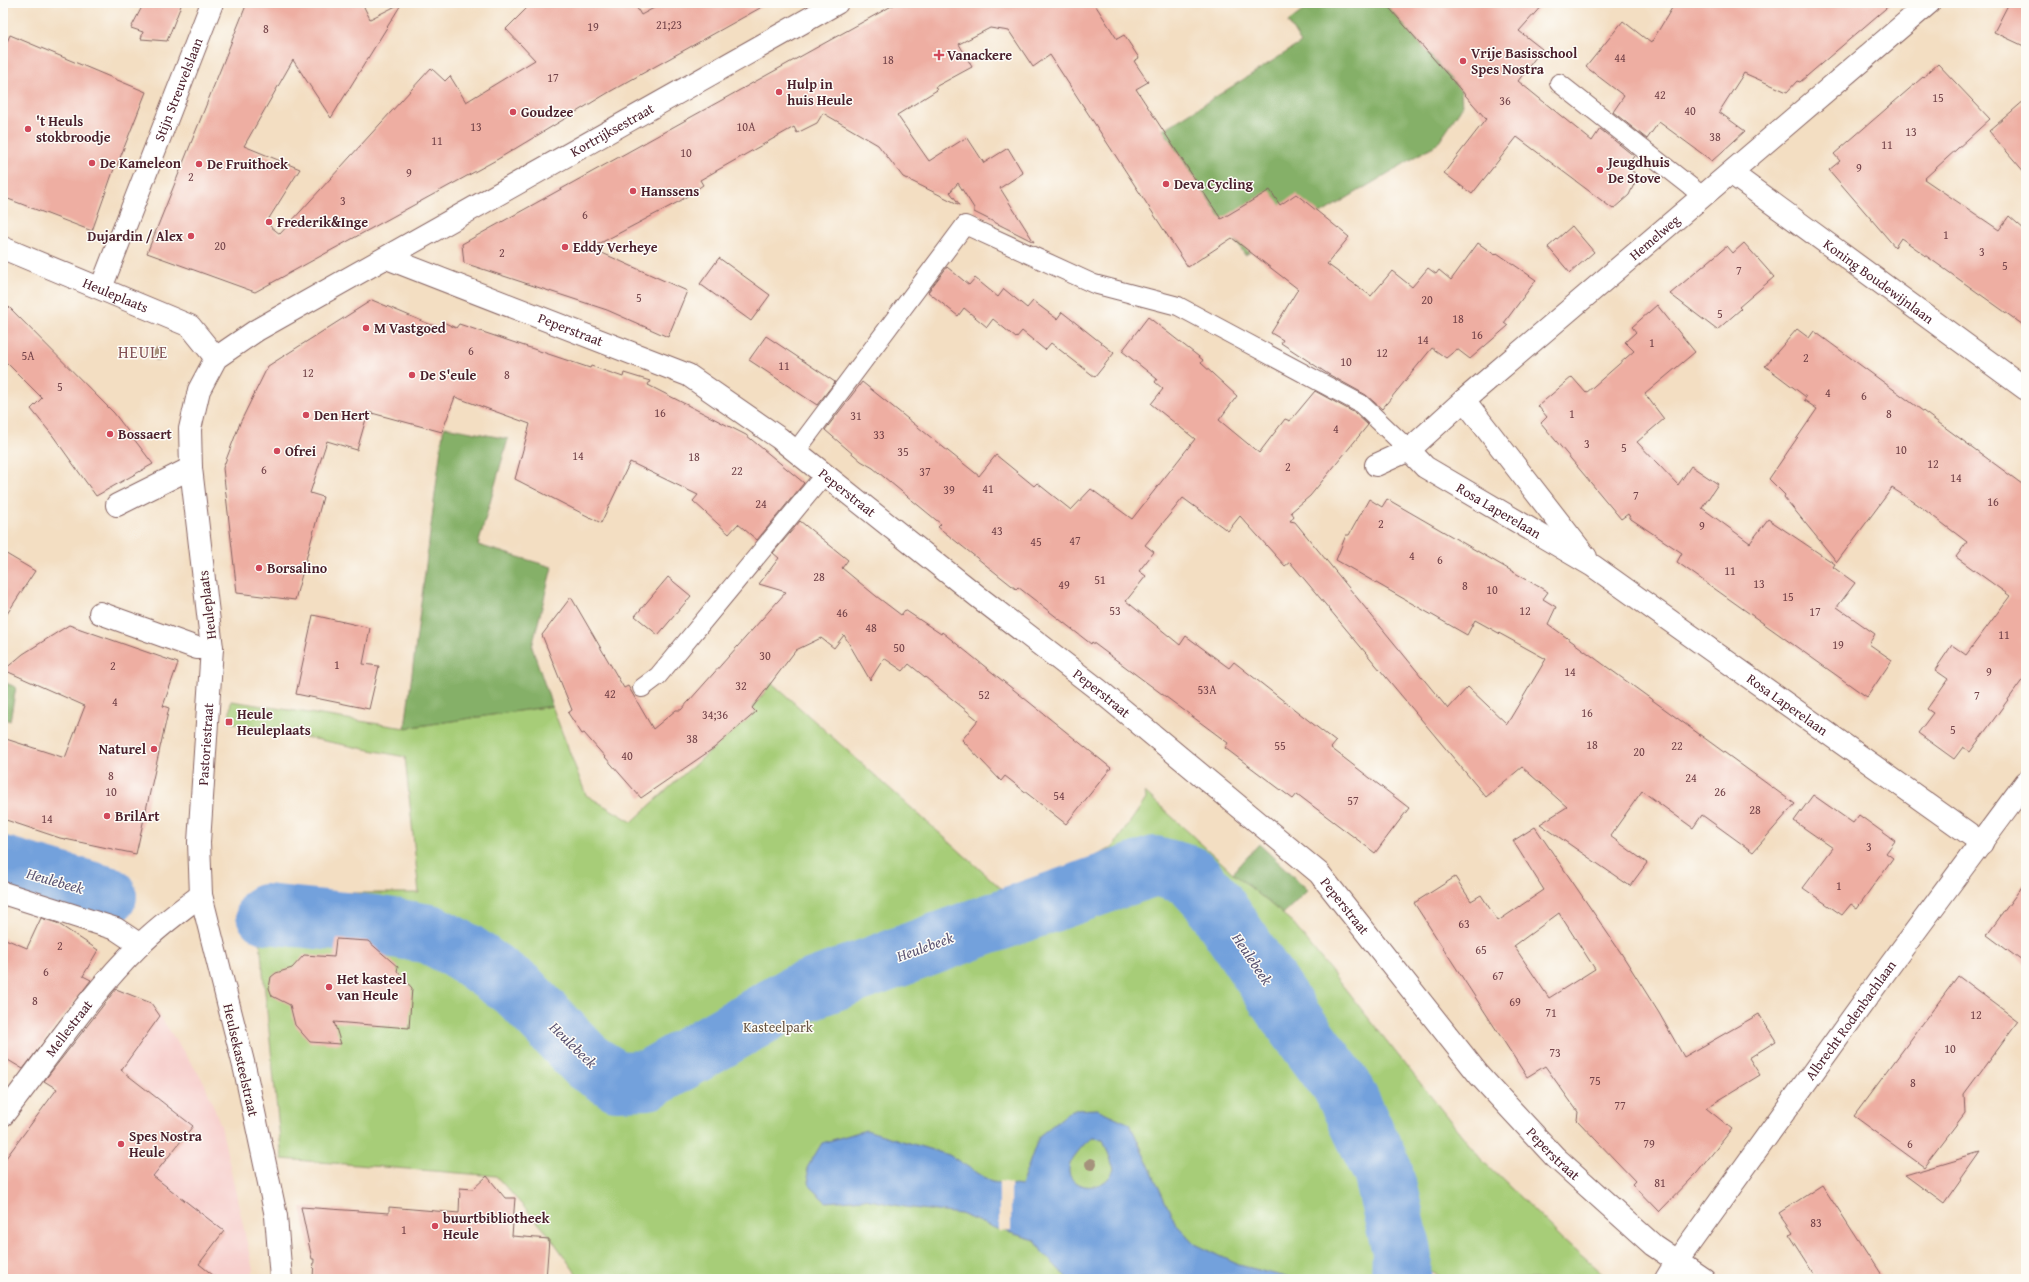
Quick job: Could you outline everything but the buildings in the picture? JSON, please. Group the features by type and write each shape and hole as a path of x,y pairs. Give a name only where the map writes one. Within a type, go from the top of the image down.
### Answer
{"street":[{"name":"Stijn Streuvelslaan","path":"101,288 212,3"},
{"name":"Kortrijksestraat","path":"387,258 837,3"},
{"name":"Hemelweg","path":"1376,465 1409,450 1464,400 1704,197 1929,3"},
{"name":"Koning Boudewijnlaan","path":"1731,173 2026,389"},
{"name":"Heuleplaats","path":"3,248 190,326 216,358"},
{"name":"Heuleplaats","path":"100,613 198,648 212,648 191,468 190,429 199,390 216,358 257,330 387,258"},
{"name":"Peperstraat","path":"387,258 688,375 796,451 981,599 1100,691 1319,873 1479,1075 1555,1157 1653,1244 1672,1270 1704,1279"},
{"name":"Rosa Laperelaan","path":"1464,400 1593,566"},
{"name":"Rosa Laperelaan","path":"1409,450 1425,467 1593,566 1982,843"},
{"path":"117,505 191,468"},
{"name":"Pastoriestraat","path":"199,842 212,648"},
{"name":"Albrecht Rodenbachlaan","path":"1672,1270 1891,964 2026,782"},
{"name":"Heulsekasteelstraat","path":"199,842 201,895 245,1070 274,1208 281,1279"},
{"path":"3,893 116,929 140,945"},
{"name":"Mellestraat","path":"3,1115 95,995 140,945 167,920 201,895"}],"lane":[{"path":"1559,83 1704,197"},
{"path":"796,451 965,225 1094,284 1178,306 1361,404 1409,450"},
{"path":"642,688 658,676 825,474"}],"shaded area":[{"name":"Spes Nostra Heule","path":"151,1003 204,1082 221,1126 253,1270 252,1279 3,1279 3,1162 63,1081"}],"green space":[{"path":"1313,3 1385,3 1461,91 1462,107 1437,144 1322,213 1245,255 1163,130 1301,43 1288,22"},
{"path":"445,427 508,439 478,545 552,567 532,647 552,706 405,728 443,432"},
{"path":"3,682 16,687 10,721 3,718"},
{"name":"Kasteelpark","path":"772,683 1003,890 1076,866 1112,848 1146,799 1145,792 1233,873 1291,921 1480,1158 1564,1240 1608,1279 1444,1279 1429,1270 1428,1279 580,1279 549,1235 496,1176 282,1159 255,893 419,893 405,757 229,722 231,701 405,728 552,706 586,795 632,822 685,773 756,712 753,707"},
{"path":"1259,844 1308,890 1283,914 1233,873"}],"water":[{"path":"1097,1109 1130,1124 1175,1223 1195,1244 1239,1265 1294,1279 1068,1279 1042,1252 1035,1240 997,1229 960,1214 904,1207 865,1199 826,1202 810,1187 807,1168 822,1143 866,1130 949,1155 992,1182 1021,1186 1039,1136 1072,1110","holes":["1093,1138 1103,1139 1114,1169 1108,1179 1099,1184 1090,1186 1080,1185 1073,1181 1069,1174 1070,1164 1077,1153 1088,1141"]}],"pier":[{"path":"999,1181 1011,1183 1011,1231 999,1232"}],"waterway":[{"name":"Heulebeek","path":"3,866 107,896"},
{"name":"Heulebeek","path":"266,914 375,925 430,934 464,952 519,991 588,1063 617,1081 648,1080 798,994 978,928 1155,866 1189,875 1212,900 1290,1016 1343,1088 1383,1172 1402,1251 1401,1279"}],"place":[{"name":"Vanackere","path":"939,55"},
{"name":"Vrije Basisschool Spes Nostra","path":"1463,61"},
{"name":"Hulp in huis Heule","path":"779,92"},
{"name":"Goudzee","path":"513,112"},
{"name":"'t Heuls stokbroodje","path":"28,129"},
{"name":"De Kameleon","path":"92,163"},
{"name":"De Fruithoek","path":"199,164"},
{"name":"Jeugdhuis De Stove","path":"1600,170"},
{"name":"Deva Cycling","path":"1166,184"},
{"name":"Hanssens","path":"633,191"},
{"name":"Frederik&Inge","path":"269,222"},
{"name":"Dujardin / Alex","path":"191,236"},
{"name":"Eddy Verheye","path":"565,247"},
{"name":"M Vastgoed","path":"366,328"},
{"name":"De S'eule","path":"412,375"},
{"name":"Den Hert","path":"306,415"},
{"name":"Bossaert","path":"110,434"},
{"name":"Ofrei","path":"277,451"},
{"name":"Borsalino","path":"259,568"},
{"name":"Heule Heuleplaats","path":"229,722"},
{"name":"Naturel","path":"154,749"},
{"name":"BrilArt","path":"107,816"},
{"name":"Het kasteel van Heule","path":"329,987"},
{"name":"Spes Nostra Heule","path":"121,1144"},
{"name":"buurtbibliotheek Heule","path":"435,1226"}],"district":[{"name":"HEULE","path":"143,352"}]}
